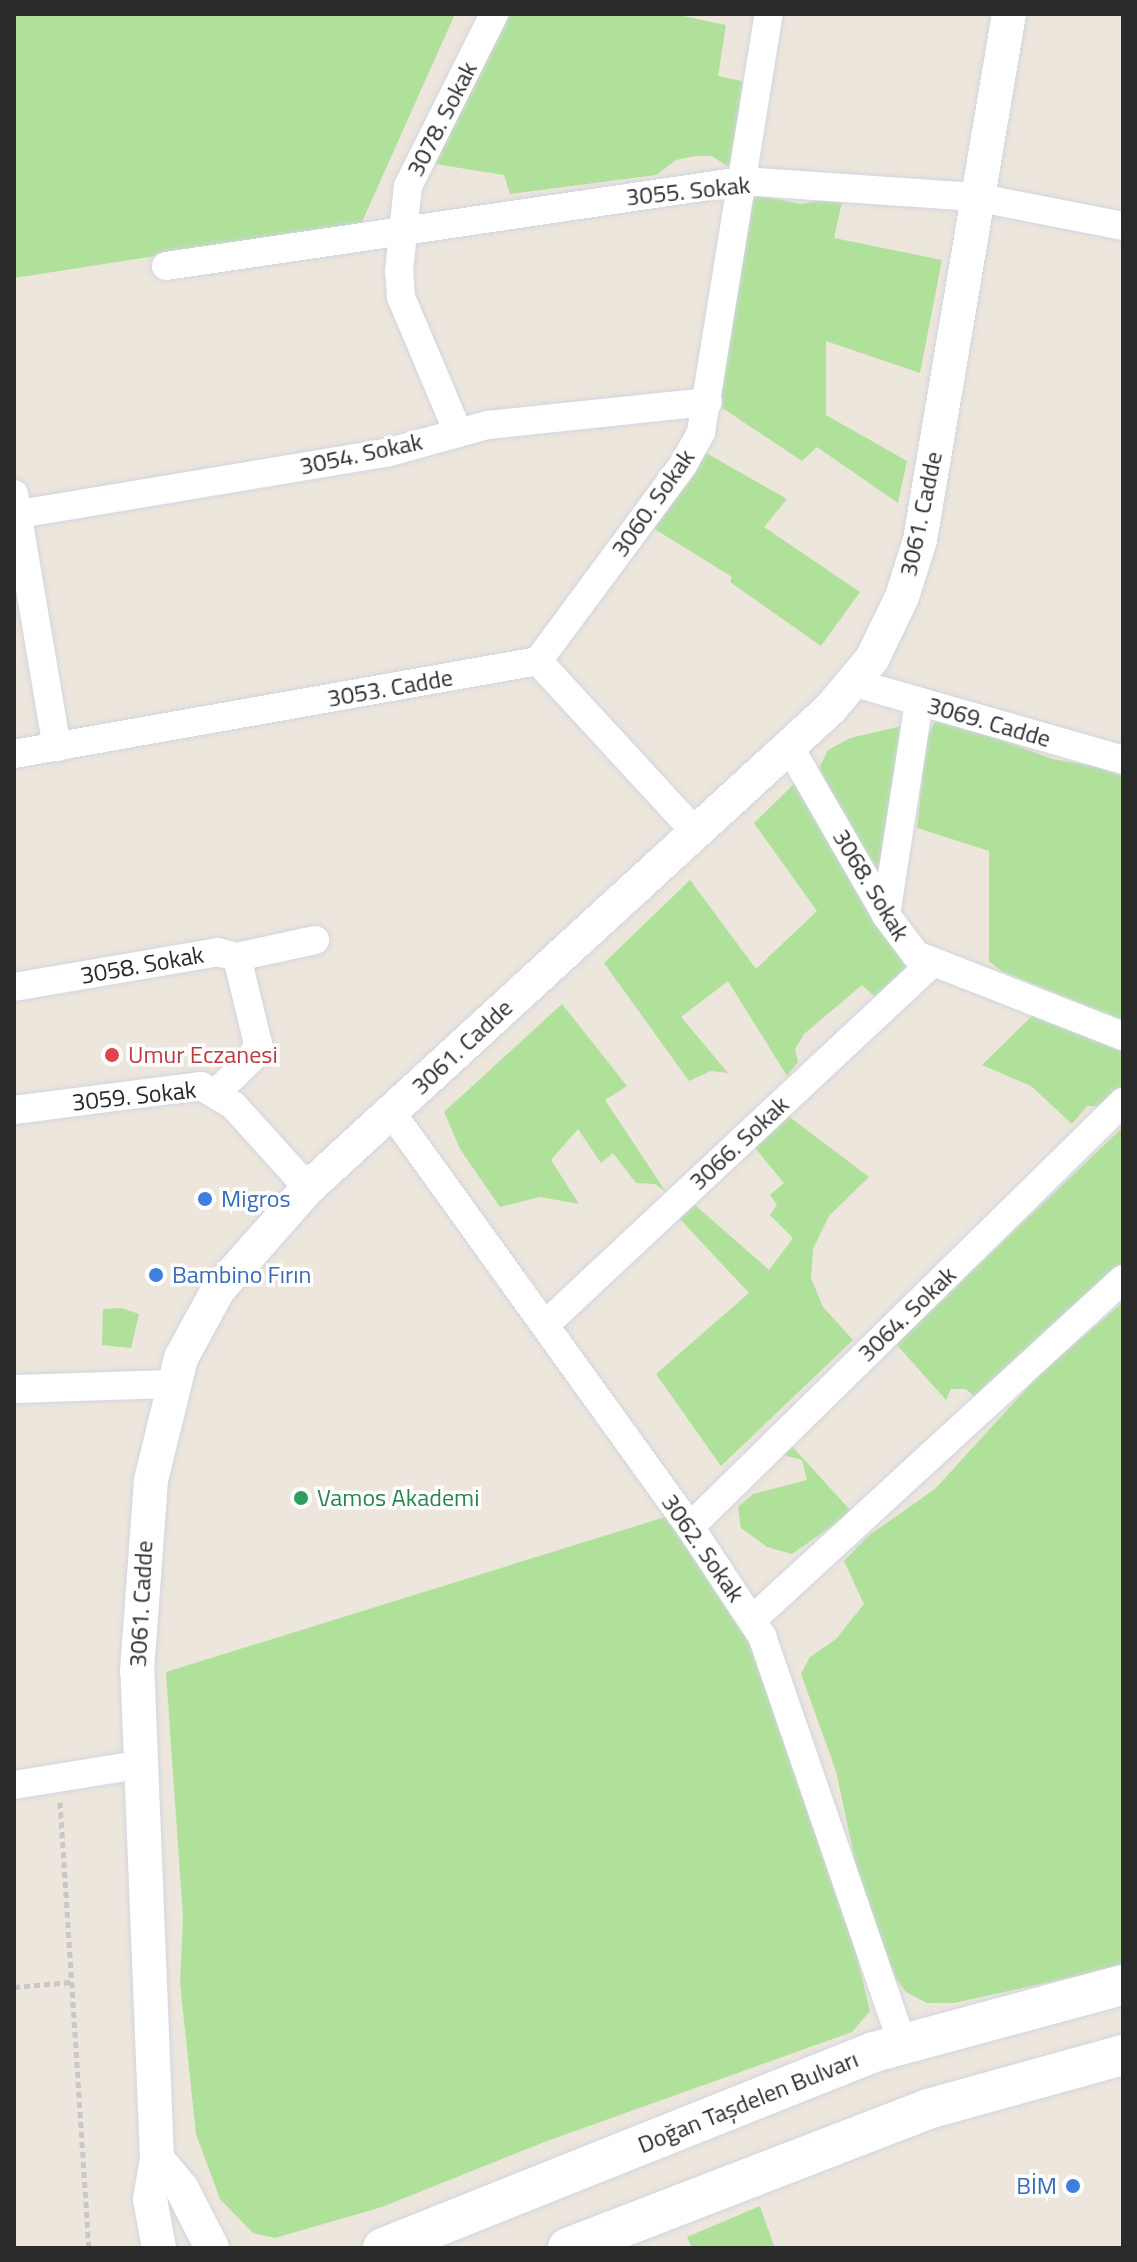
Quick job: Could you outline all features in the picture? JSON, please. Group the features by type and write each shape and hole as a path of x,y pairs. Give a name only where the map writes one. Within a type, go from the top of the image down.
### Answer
{"main road":[{"name":"Doğan Taşdelen Bulvarı","path":"383,2248 902,2042 1123,1985"},
{"path":"568,2248 928,2109 1123,2055"}],"street":[{"name":"3078. Sokak","path":"458,432 401,297 403,227 408,186 494,14"},
{"name":"3060. Sokak","path":"538,661 683,465 708,402 769,14"},
{"name":"3061. Cadde","path":"159,2248 150,2199 157,2159 138,1765 144,1529 172,1384 195,1327 218,1290 308,1188 855,683 889,630 920,540 975,197 1009,14"},
{"name":"3055. Sokak","path":"166,266 403,227 742,181 975,197 1123,226"},
{"name":"3054. Sokak","path":"15,508 386,453 458,432 512,421 708,402"},
{"path":"15,508 57,747"},
{"name":"3053. Cadde","path":"14,754 538,661"},
{"path":"538,661 695,832"},
{"name":"3069. Cadde","path":"855,683 1123,760"},
{"path":"886,915 919,702"},
{"name":"3068. Sokak","path":"789,746 886,915 916,955 1123,1036"},
{"name":"3058. Sokak","path":"14,987 218,952 237,957 315,940"},
{"path":"217,1092 251,1059 258,1044 237,957"},
{"name":"3066. Sokak","path":"546,1324 933,962"},
{"name":"3059. Sokak","path":"14,1110 201,1086 217,1092 308,1188"},
{"name":"3064. Sokak","path":"690,1527 1123,1102"},
{"name":"3062. Sokak","path":"391,1112 546,1324 753,1619 779,1676 902,2042"},
{"path":"753,1619 1123,1279"},
{"path":"14,1389 172,1384"},
{"path":"14,1785 138,1765"},
{"path":"157,2159 182,2189 212,2248"}],"path":[{"path":"58,1778 89,2248"},
{"path":"14,1987 72,1982"}],"green space":[{"path":"14,14 455,14 361,224 14,278"},
{"path":"506,14 674,14 726,25 718,76 746,82 736,162 727,166 712,156 695,156 676,160 656,175 510,194 504,175 435,164"},
{"path":"752,194 801,204 843,197 834,238 942,260 920,373 826,341 826,415 907,461 898,503 817,447 802,461 718,405"},
{"path":"701,450 787,499 764,527 860,592 821,646 730,582 732,577 653,528"},
{"path":"949,720 1052,759 1102,767 1123,777 1123,1020 1001,971 989,961 989,851 917,828 926,740 935,721"},
{"path":"902,726 881,871 875,872 821,780 820,766 828,750 850,738"},
{"path":"797,781 909,969 877,999 862,985 804,1034 795,1049 798,1062 787,1076 728,981 681,1017 728,1073 711,1071 689,1081 604,963 690,880 756,969 817,911 754,823"},
{"path":"562,1004 627,1086 605,1100 666,1192 655,1184 636,1183 613,1153 601,1163 578,1129 551,1160 579,1204 540,1197 500,1207 460,1149 444,1112"},
{"path":"1038,1010 1123,1043 1123,1085 1098,1106 1087,1106 1072,1124 1031,1086 982,1065"},
{"path":"787,1115 869,1177 829,1216 813,1249 811,1278 823,1307 853,1340 721,1466 656,1374 749,1293 679,1218 694,1204 769,1270 793,1238 770,1215 777,1205 770,1195 784,1183 755,1148"},
{"path":"1123,1127 1123,1264 975,1397 966,1389 951,1389 946,1400 896,1344"},
{"path":"1123,1302 1123,1966 954,2003 927,2003 906,1992 894,1976 857,1870 836,1771 801,1674 810,1657 836,1639 864,1604 844,1561 868,1536 935,1489 1039,1375"},
{"path":"121,1308 139,1314 131,1348 102,1345 103,1309"},
{"path":"788,1442 852,1512 792,1554 767,1547 741,1528 738,1507 753,1494 807,1480 802,1460 784,1455"},
{"path":"665,1517 742,1626 768,1683 854,1944 870,2011 852,2032 547,2141 382,2207 275,2238 253,2233 220,2199 196,2134 180,1983 183,1918 166,1672"},
{"path":"760,2206 774,2246 692,2248 687,2237"}],"place":[{"name":"Umur Eczanesi","path":"112,1055"},
{"name":"Migros","path":"205,1199"},
{"name":"Bambino Fırın","path":"156,1275"},
{"name":"Vamos Akademi","path":"301,1498"},
{"name":"BİM","path":"1073,2186"}]}
